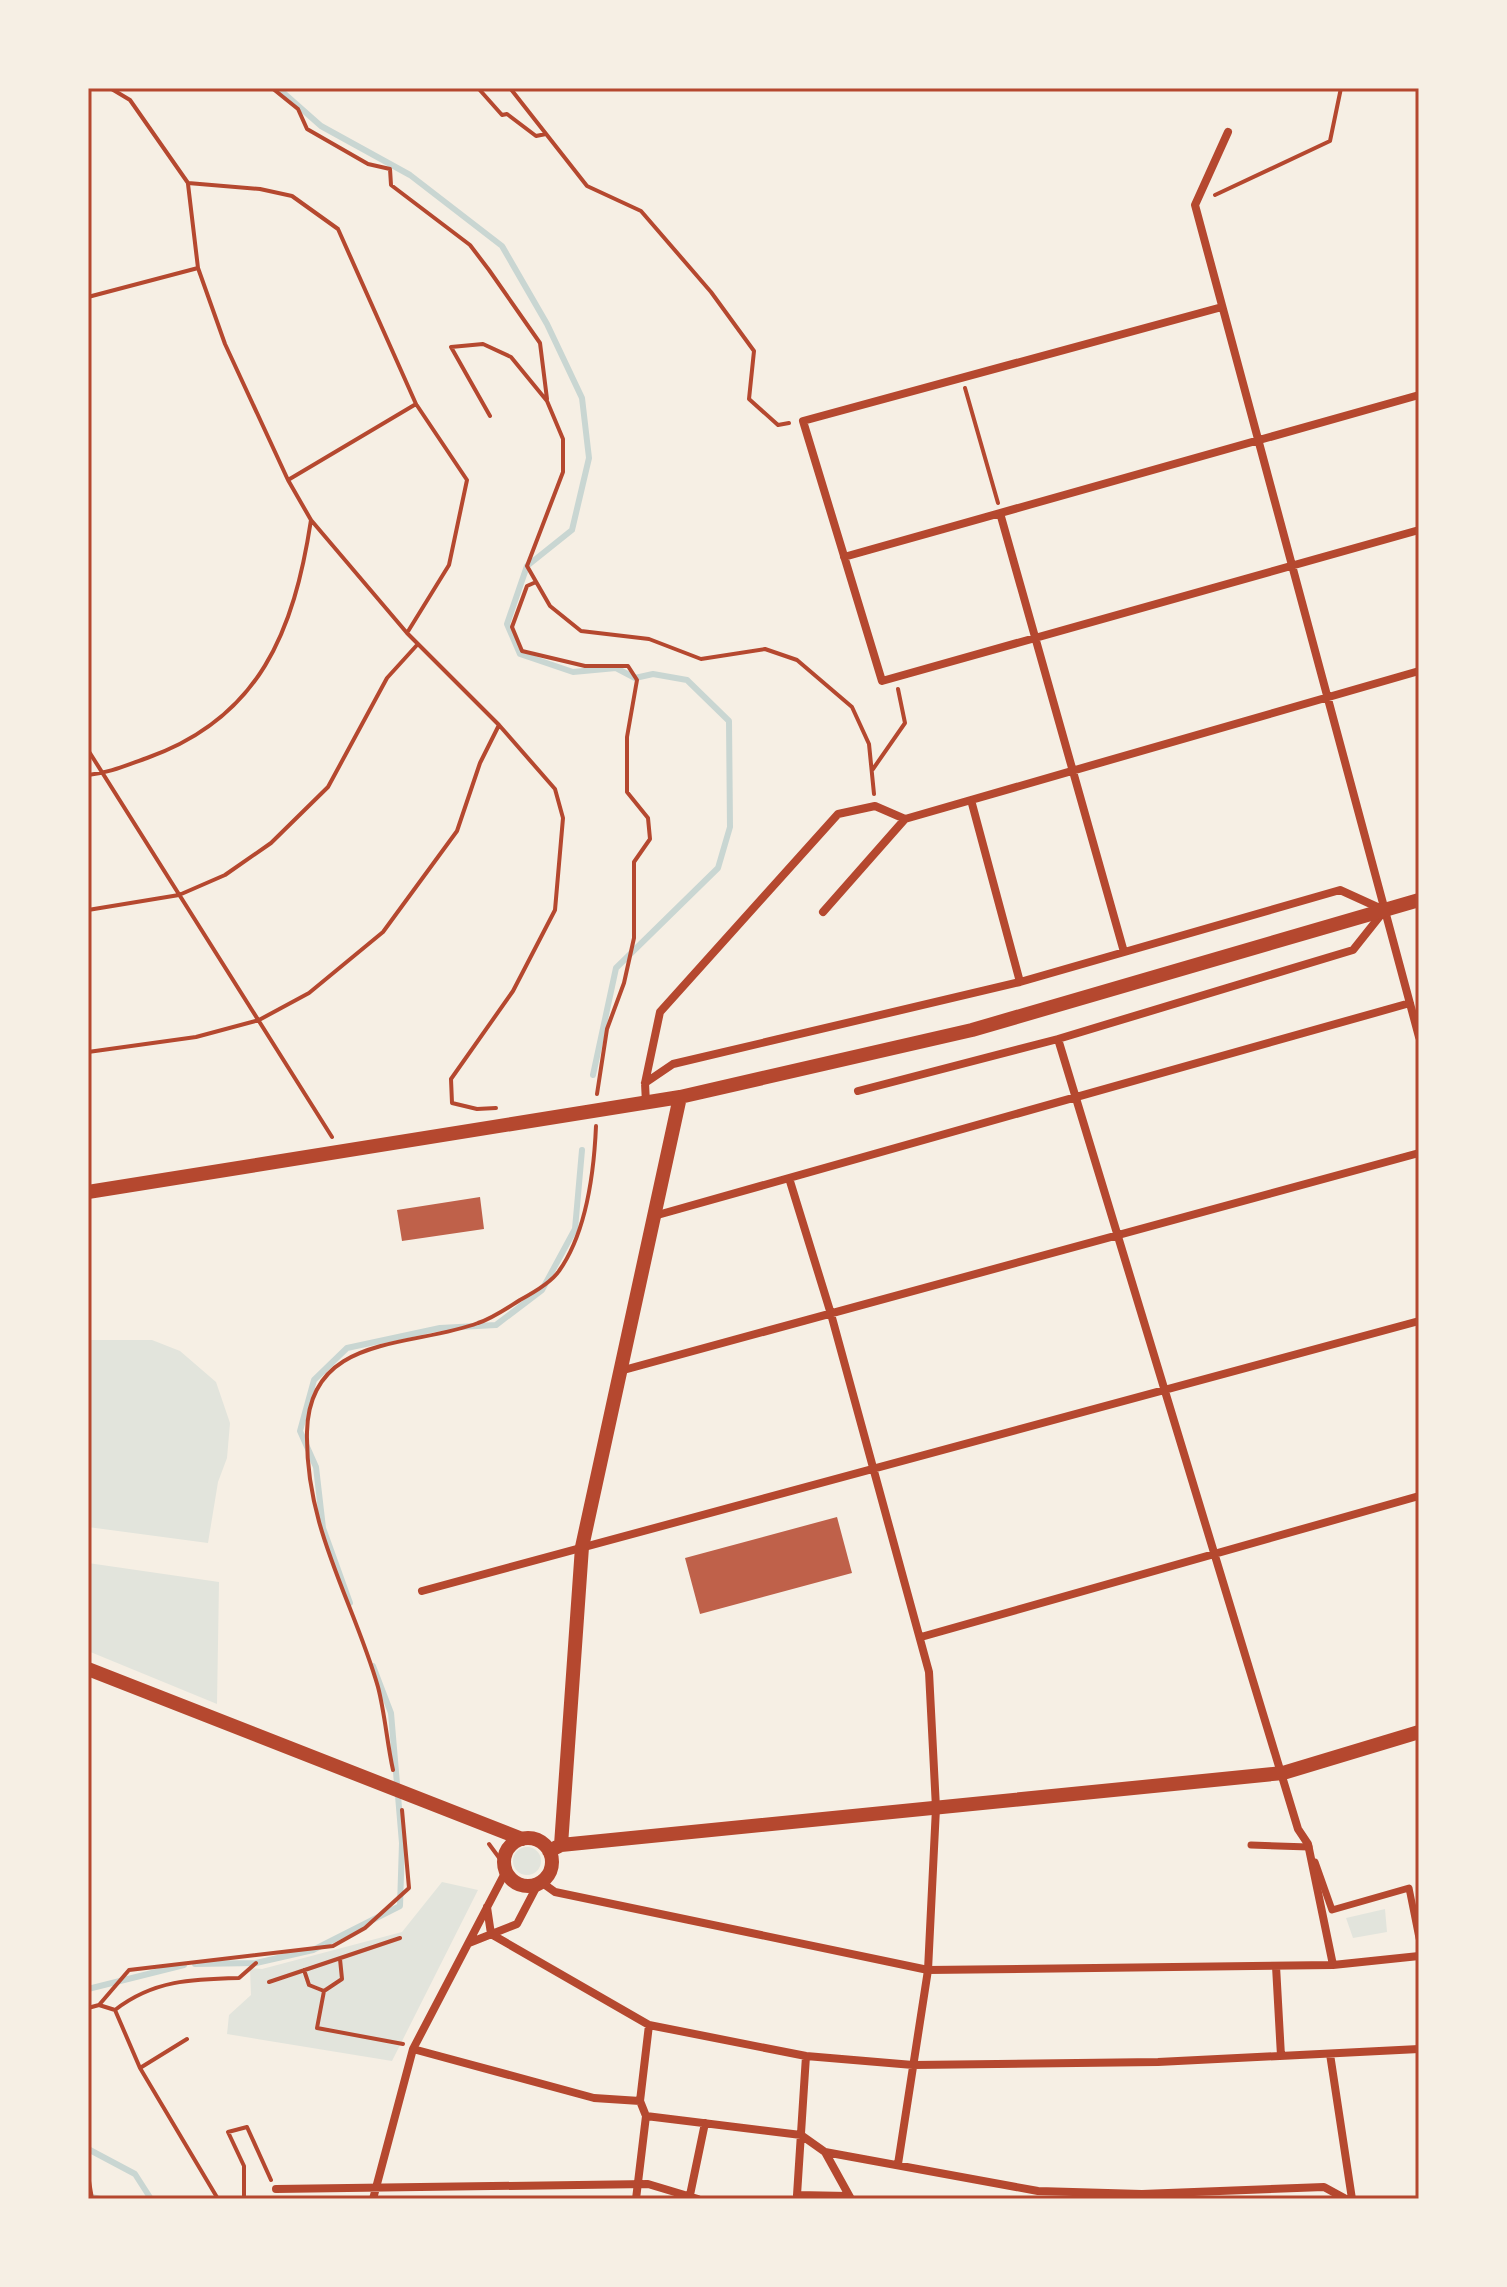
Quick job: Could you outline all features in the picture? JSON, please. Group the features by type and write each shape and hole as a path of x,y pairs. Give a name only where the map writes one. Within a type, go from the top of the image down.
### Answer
{"street":[{"path":"1228,132 1195,205 1419,1037"},
{"path":"1222,307 803,421 882,681 1419,530"},
{"path":"844,557 1419,395"},
{"path":"1000,513 1124,952"},
{"path":"823,912 905,819 1419,671"},
{"path":"971,800 1020,982"},
{"path":"646,1103 645,1083 660,1012 838,814 875,806 905,819"},
{"path":"645,1083 673,1064 1020,982 1340,890 1385,910"},
{"path":"88,1192 680,1097 972,1030 1419,900"},
{"path":"858,1091 1058,1039 1353,950 1385,910"},
{"path":"654,1216 1410,1003"},
{"path":"1058,1039 1298,1829 1308,1844 1332,1910 1409,1888 1419,1938"},
{"path":"468,1944 517,1924 550,1871 555,1848 582,1547 680,1097"},
{"path":"620,1371 1419,1153"},
{"path":"789,1178 831,1314 929,1672 936,1808 928,1970 898,2164"},
{"path":"422,1591 1419,1321"},
{"path":"921,1637 1419,1496"},
{"path":"88,1669 448,1811 555,1848 1283,1773 1419,1732"},
{"path":"373,2199 413,2049 506,1871 507,1851 522,1839"},
{"path":"1251,1845 1308,1844"},
{"path":"1308,1844 1333,1965"},
{"path":"506,1871 523,1885 540,1883 555,1892 928,1970 1333,1965 1419,1956"},
{"path":"487,1907 491,1934"},
{"path":"491,1934 649,2025 806,2056 913,2065 1281,2056 1419,2049"},
{"path":"1276,1966 1281,2056"},
{"path":"636,2199 646,2116 640,2101 649,2025"},
{"path":"413,2049 594,2098 640,2101"},
{"path":"1330,2054 1352,2199"},
{"path":"806,2056 796,2197 849,2197 825,2152"},
{"path":"646,2116 801,2135 825,2152 1038,2191 1262,2194 1324,2187 1346,2199"},
{"path":"276,2189 648,2184 694,2197 705,2123"}],"path":[{"path":"110,88 130,100 188,183 198,268 225,344 288,480 311,520 417,645 499,725 555,789 563,818 555,910 513,991 451,1079 452,1103 477,1109 504,1107"},
{"path":"272,88 298,109 307,129 368,164 390,169 391,185 470,245 540,343 547,401 563,439 563,472 527,566 550,606 581,631 649,639 701,659 765,649 797,660 852,707 869,744 875,806"},
{"path":"478,88 502,115 507,114 536,136 546,134"},
{"path":"510,88 587,186 641,211 711,292 754,351 749,399 778,425 803,421"},
{"path":"1195,205 1330,141 1341,88"},
{"path":"188,183 260,189 292,196 338,229 416,404 467,480 449,565 407,633"},
{"path":"88,297 198,268"},
{"path":"490,416 451,347 483,344 511,357 547,401"},
{"path":"962,378 1000,513"},
{"path":"288,480 416,404"},
{"path":"88,775 103,774 176,747 242,700 282,637 302,579 311,520"},
{"path":"536,582 527,586 512,627 522,651 585,666 628,666 637,680 627,737 627,792 648,818 650,839 634,862 634,938 624,983 607,1029 597,1077 596,1105"},
{"path":"88,910 179,895 225,875 271,843 328,787 387,678 417,645"},
{"path":"871,771 905,723 902,699 893,678"},
{"path":"88,1052 196,1037 259,1020 309,993 383,932 457,831 480,763 499,725"},
{"path":"88,750 342,1152"},
{"path":"396,1782 378,1687 320,1532 307,1431 314,1396 342,1359 370,1348 479,1323 532,1294 558,1274 577,1238 595,1150 596,1119"},
{"path":"99,2005 129,1970 333,1946 365,1928 409,1888 402,1806"},
{"path":"269,1982 400,1938"},
{"path":"339,1958 342,1979 324,1991 317,2028 401,2043 413,2049"},
{"path":"115,2010 132,1996 179,1979 239,1978 256,1963"},
{"path":"304,1970 309,1985 324,1991"},
{"path":"88,2008 99,2005 115,2010 140,2068 218,2199"},
{"path":"140,2068 187,2039"},
{"path":"244,2199 244,2166 228,2132 247,2127 276,2189"},
{"path":"88,2175 92,2199"}],"shaded area":[{"path":"88,1340 152,1340 180,1351 216,1382 230,1423 227,1458 218,1482 208,1543 88,1527"},
{"path":"88,1563 219,1582 217,1704 88,1651"},
{"path":"527,1847 537,1851 541,1861 537,1871 527,1875 517,1871 513,1861 517,1851"},
{"path":"442,1882 478,1890 392,2061 227,2034 229,2015 251,1995 250,1968 262,1969 402,1932"},
{"path":"1385,1909 1387,1932 1353,1938 1346,1918"}],"building":[{"path":"480,1197 484,1229 402,1241 397,1210"},
{"path":"837,1517 852,1573 700,1614 685,1558"}],"waterway":[{"path":"278,88 321,126 410,175 502,246 547,324 582,398 589,458 572,530 527,566 507,624 520,654 573,672 616,668 635,678 653,674 687,680 729,721 730,827 718,868 616,968 593,1075"},
{"path":"350,1603 323,1528 316,1467 300,1431 314,1380 347,1348 440,1328 496,1325 542,1290 575,1229 582,1150"},
{"path":"195,1964 256,1963 313,1950 400,1906 402,1843 391,1713 373,1666"},
{"path":"88,1989 184,1965"},
{"path":"88,2149 135,2174 151,2199"},
{"path":"88,2196 100,2199"}]}
